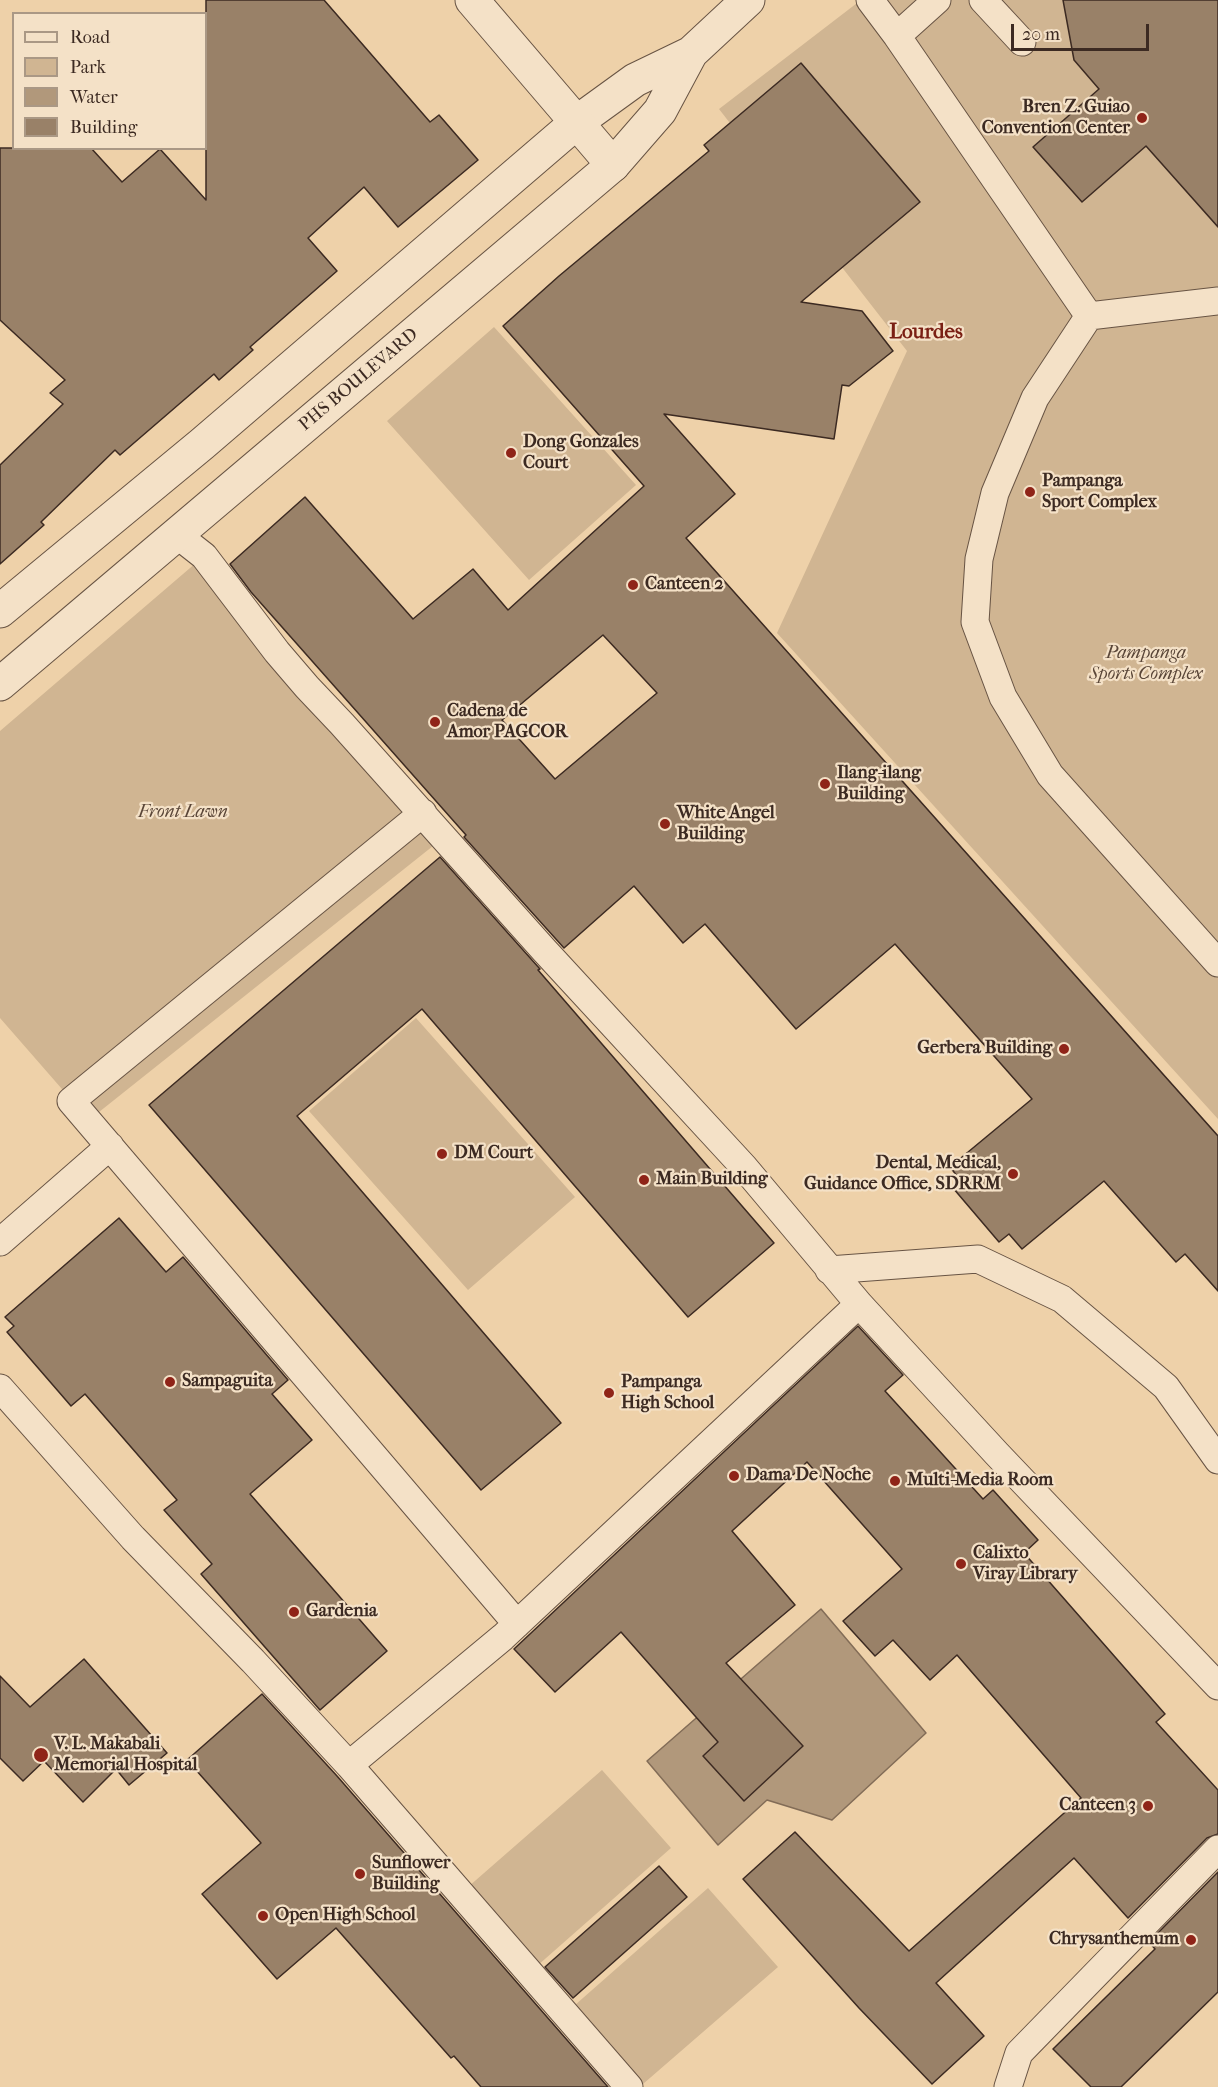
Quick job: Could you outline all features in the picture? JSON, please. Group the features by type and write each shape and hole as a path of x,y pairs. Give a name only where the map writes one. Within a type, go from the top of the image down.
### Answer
{"street":[{"path":"472,0 613,165"},
{"name":"PHS BOULEVARD","path":"0,611 202,444 577,122 635,80 691,53 748,0"},
{"name":"PHS BOULEVARD","path":"0,684 613,165 660,111 691,53"}],"lane":[{"path":"870,0 1089,316"},
{"path":"897,36 937,0"},
{"path":"983,0 1022,42"},
{"path":"1089,316 1218,301"},
{"path":"1089,316 1035,398 994,493 979,559 975,622 1003,697 1050,775 1218,963"},
{"path":"176,534 204,556 299,678 544,950 744,1167 859,1304 997,1454 1218,1686"},
{"path":"423,813 71,1101 517,1624"},
{"path":"0,1242 110,1146"},
{"path":"829,1270 978,1259 1062,1299 1166,1387 1218,1460"},
{"path":"350,1765 517,1624 859,1304"},
{"path":"0,1388 133,1538 350,1765 629,2087"},
{"path":"1008,2087 1019,2054 1218,1849"}],"green space":[{"name":"Pampanga Sport Complex","path":"861,0 1218,0 1218,1119 777,633 907,351 719,109"},
{"name":"Dong Gonzales Court","path":"494,327 636,485 529,580 387,421"},
{"name":"Front Lawn","path":"204,556 443,838 89,1120 0,1018 0,731"},
{"name":"DM Court","path":"416,1018 575,1197 468,1290 309,1111"},
{"path":"602,1770 671,1848 537,1966 468,1887"},
{"path":"708,1888 778,1967 643,2084 575,2005"}],"water":[{"path":"821,1609 926,1733 832,1820 767,1800 718,1845 647,1761"}],"building":[{"path":"206,0 324,0 430,122 439,115 478,160 398,227 364,187 308,238 337,271 250,347 253,350 219,380 214,374 120,455 115,450 41,522 44,525 0,564 0,465 63,404 50,393 65,380 0,320 0,148 93,150 122,182 161,150 206,200"},
{"name":"Bren Z. Guiao Convention Center","path":"1063,0 1218,0 1218,227 1146,146 1082,202 1033,147 1099,89 1074,60"},
{"path":"801,63 920,202 801,302 862,311 893,351 849,386 842,385 834,439 664,414 735,494 686,538 1218,1136 1218,1291 1185,1254 1176,1262 1104,1181 1022,1249 1009,1234 999,1242 953,1188 961,1181 950,1167 1032,1099 895,944 796,1029 705,924 683,943 634,886 564,948 464,837 466,835 251,592 230,564 305,497 413,619 473,569 508,610 644,486 503,326 559,276 709,151 704,145","holes":["603,635 657,693 555,779 502,720"]},
{"name":"Main Building","path":"440,857 540,969 538,970 774,1243 688,1317 422,1009 297,1116 561,1423 481,1490 149,1105"},
{"name":"Sampaguita","path":"119,1218 166,1272 183,1257 288,1380 272,1394 312,1440 250,1494 387,1651 320,1710 201,1574 212,1564 164,1510 177,1500 85,1394 71,1406 7,1332 14,1326 5,1317"},
{"path":"858,1326 903,1375 885,1391 983,1499 993,1490 1038,1540 1024,1553 1165,1714 1156,1722 1218,1790 1218,1834 1207,1838 1128,1918 1074,1858 936,1983 984,2036 932,2084 859,2008 743,1879 795,1832 909,1951 1081,1798 957,1655 930,1680 893,1640 875,1656 843,1621 902,1569 807,1462 732,1531 795,1605 726,1663 803,1746 744,1801 703,1756 718,1742 621,1632 555,1692 514,1649"},
{"path":"84,1659 167,1753 129,1785 116,1769 83,1802 44,1761 23,1781 0,1758 0,1676 30,1707"},
{"name":"Sunflower Building","path":"262,1694 337,1776 608,2087 481,2087 454,2056 451,2058 336,1928 277,1979 202,1894 261,1843 187,1760"},
{"path":"659,1866 687,1897 573,1998 545,1967"},
{"name":"Chrysanthemum","path":"1218,1872 1218,1992 1121,2087 1091,2087 1053,2049 1155,1949 1149,1942"}],"place":[{"name":"Bren Z. Guiao Convention Center","path":"1142,118"},
{"name":"Dong Gonzales Court","path":"511,453"},
{"name":"Pampanga Sport Complex","path":"1030,492"},
{"name":"Canteen 2","path":"633,585"},
{"name":"Cadena de Amor PAGCOR","path":"435,722"},
{"name":"Ilang-ilang Building","path":"825,784"},
{"name":"White Angel Building","path":"665,824"},
{"name":"Gerbera Building","path":"1064,1049"},
{"name":"DM Court","path":"442,1154"},
{"name":"Dental, Medical, Guidance Office, SDRRM","path":"1013,1174"},
{"name":"Main Building","path":"644,1180"},
{"name":"Sampaguita","path":"170,1382"},
{"name":"Pampanga High School","path":"609,1393"},
{"name":"Dama De Noche","path":"734,1476"},
{"name":"Multi-Media Room","path":"895,1481"},
{"name":"Calixto Viray Library","path":"961,1564"},
{"name":"Gardenia","path":"294,1612"},
{"name":"V. L. Makabali Memorial Hospital","path":"41,1755"},
{"name":"Canteen 3","path":"1148,1806"},
{"name":"Sunflower Building","path":"360,1874"},
{"name":"Open High School","path":"263,1916"},
{"name":"Chrysanthemum","path":"1191,1940"}],"district":[{"name":"Lourdes","path":"926,333"}],"park label":[{"name":"Pampanga Sports Complex","path":"1146,664"}]}
